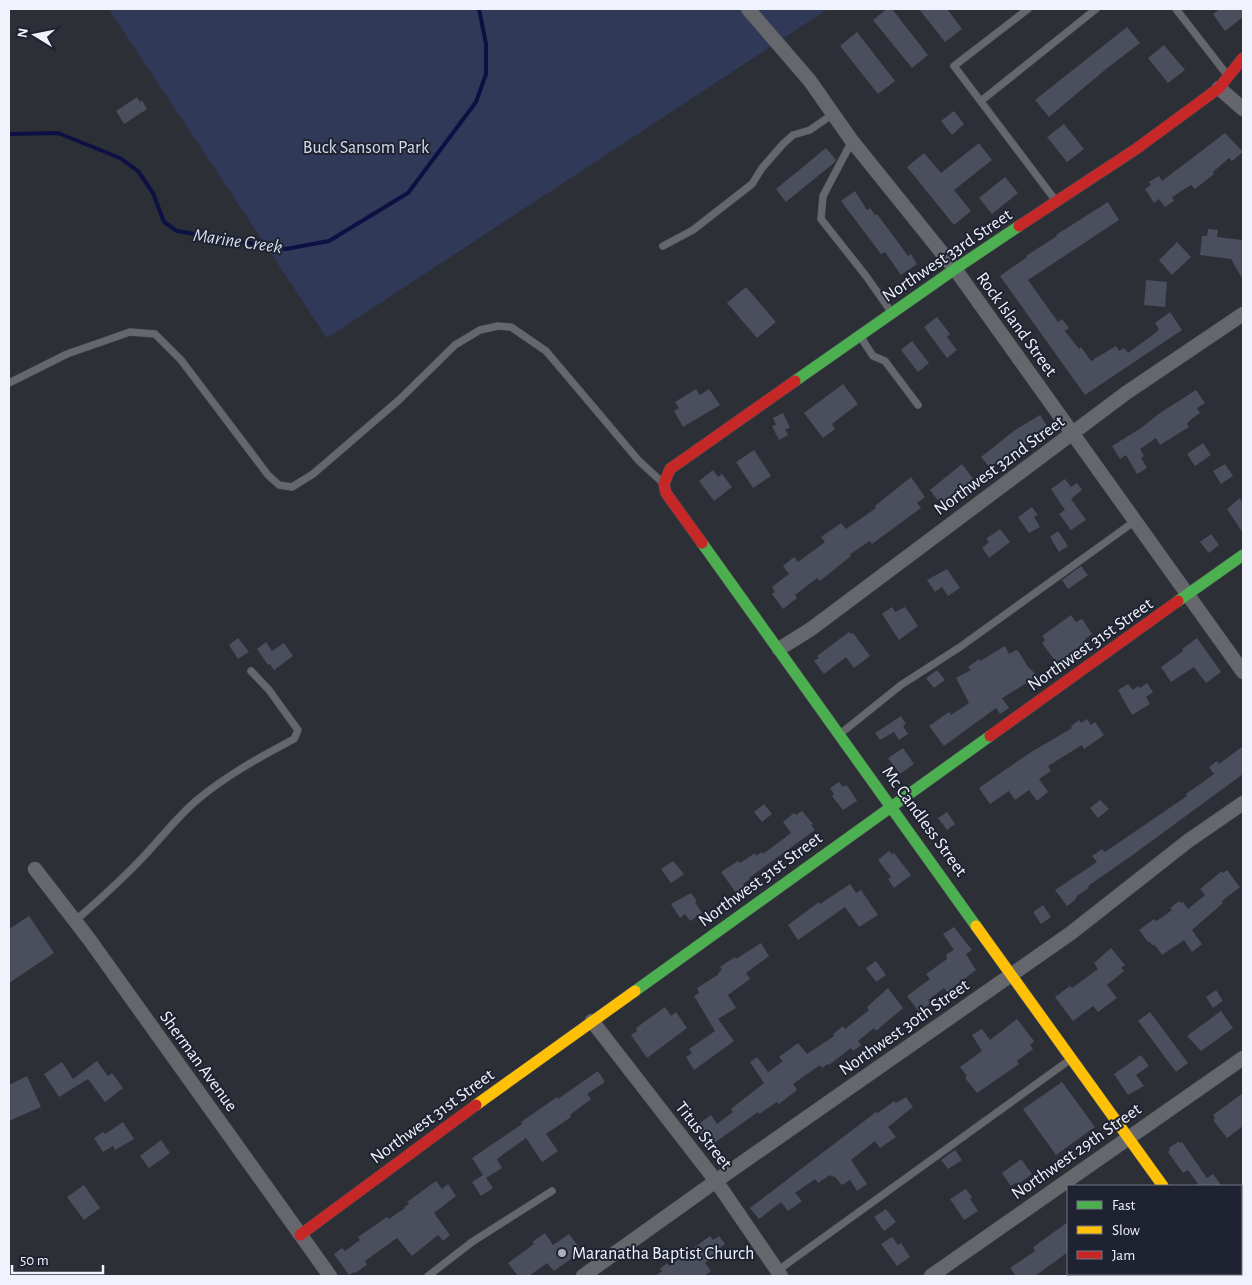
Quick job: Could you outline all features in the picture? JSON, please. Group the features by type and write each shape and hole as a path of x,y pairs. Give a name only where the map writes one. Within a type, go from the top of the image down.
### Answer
{"street":[{"name":"Rock Island Street","path":"748,9 810,82 852,140 955,269 1243,672"},
{"name":"Northwest 33rd Street","path":"665,480 670,469 955,269 1136,149 1219,88 1243,58"},
{"path":"1219,88 1243,109"},
{"name":"Northwest 32nd Street","path":"779,649 810,629 1126,393 1243,314"},
{"name":"Mc Candless Street","path":"665,480 666,493 1162,1185"},
{"name":"Northwest 31st Street","path":"300,1235 592,1021 1243,556"},
{"name":"Northwest 30th Street","path":"583,1276 1071,933 1188,841 1243,803"},
{"name":"Sherman Avenue","path":"35,870 75,921 330,1276"},
{"name":"Titus Street","path":"592,1021 716,1181 779,1273"},
{"name":"Northwest 29th Street","path":"931,1276 1243,1058"}],"lane":[{"path":"1028,9 954,66 1057,202"},
{"path":"980,101 1096,9"},
{"path":"1176,9 1229,76"},
{"path":"664,246 693,230 752,184 762,168 793,135 810,130 833,114"},
{"path":"852,140 823,196 821,219 893,313"},
{"path":"9,382 67,354 130,332 155,334 181,360 268,475 279,485 292,487 314,474 399,400 455,345 480,330 498,326 511,327 546,351 638,461 665,480"},
{"path":"860,336 872,356 886,361 918,405"},
{"path":"840,734 901,685 960,647 1135,521"},
{"path":"75,921 104,896 197,800 228,777 266,753 294,739 298,730 296,726 269,690 251,671"},
{"path":"779,1273 1072,1059"},
{"path":"428,1276 472,1242 552,1191"}],"green space":[{"name":"Buck Sansom Park","path":"109,9 828,9 327,338"}],"building":[{"path":"887,9 892,9 928,55 912,68 873,20"},
{"path":"919,9 947,9 962,29 945,42"},
{"path":"1220,9 1243,9 1243,17 1225,31 1213,14"},
{"path":"1127,27 1140,43 1049,117 1035,100"},
{"path":"857,32 895,81 878,94 840,46"},
{"path":"1164,45 1185,70 1168,83 1148,58"},
{"path":"137,97 140,102 142,100 147,109 124,124 116,111"},
{"path":"954,111 964,124 952,135 941,121"},
{"path":"1064,124 1084,149 1067,162 1047,137"},
{"path":"1225,133 1243,152 1232,161 1229,158 1213,172 1214,174 1195,189 1191,185 1172,197 1174,201 1165,207 1159,199 1154,203 1145,189 1151,185 1149,182 1159,176 1162,181"},
{"path":"979,143 992,160 954,190 971,211 954,225 907,167 924,153 941,173"},
{"path":"826,148 836,160 835,162 786,202 776,189"},
{"path":"1005,177 1018,193 992,214 979,198"},
{"path":"855,191 867,210 870,208 875,215 877,214 908,256 911,254 917,264 901,275 885,252 881,254 841,201"},
{"path":"1108,202 1119,220 1028,280 1058,322 1062,319 1069,328 1065,331 1079,349 1081,347 1091,361 1116,346 1119,351 1124,348 1128,353 1154,334 1159,329 1155,323 1170,312 1182,330 1085,395 1000,276 1056,235"},
{"path":"1208,229 1218,230 1217,237 1243,240 1243,280 1231,259 1200,255 1202,236 1207,236"},
{"path":"1177,242 1191,257 1172,275 1159,260"},
{"path":"1146,280 1167,282 1165,307 1144,305"},
{"path":"746,287 776,322 757,338 727,303"},
{"path":"937,317 950,334 947,337 957,350 947,358 924,327"},
{"path":"912,341 929,363 918,372 901,350"},
{"path":"843,384 858,404 832,424 835,429 823,438 804,413"},
{"path":"696,389 700,395 709,389 720,405 683,427 674,411 679,408 675,402"},
{"path":"1196,390 1205,403 1197,408 1200,413 1189,421 1187,424 1189,427 1160,445 1156,438 1140,449 1144,456 1141,458 1147,468 1137,474 1126,455 1120,459 1112,446"},
{"path":"783,413 790,428 785,429 788,435 779,440 772,426 776,425 773,418"},
{"path":"1040,415 1049,429 991,469 981,457 1015,430"},
{"path":"1203,443 1211,455 1195,466 1187,454"},
{"path":"754,450 771,476 753,488 736,462"},
{"path":"962,464 974,480 942,506 930,490"},
{"path":"1225,464 1233,476 1221,484 1213,471"},
{"path":"713,470 718,477 722,474 732,487 714,501 699,481"},
{"path":"911,477 925,497 917,503 921,508 872,544 870,541 850,554 851,556 820,581 817,578 795,595 797,598 783,609 772,594 775,592 772,587 789,574 783,566 794,557 798,562 825,542 821,537 841,523 846,529 876,508 875,506"},
{"path":"1065,479 1071,487 1077,483 1082,490 1071,499 1086,520 1071,530 1059,514 1065,510 1051,489"},
{"path":"1240,498 1243,504 1243,533 1227,509"},
{"path":"1032,507 1038,515 1034,517 1040,527 1029,533 1018,517"},
{"path":"1000,529 1010,542 989,558 982,548 989,542 986,539"},
{"path":"1058,531 1068,546 1059,552 1050,537"},
{"path":"1211,534 1219,545 1209,553 1200,542"},
{"path":"1081,566 1088,575 1068,589 1062,580"},
{"path":"947,569 960,588 948,596 942,587 935,592 927,580"},
{"path":"892,607 895,612 905,607 918,626 899,640 882,614"},
{"path":"1071,615 1076,622 1082,619 1092,634 1085,639 1086,642 1068,654 1070,657 1063,662 1061,659 1056,662 1042,643 1045,640 1042,636"},
{"path":"849,632 853,633 870,656 854,668 846,657 824,674 814,661 819,658 817,656"},
{"path":"238,638 249,652 238,659 229,645"},
{"path":"1197,638 1221,672 1206,683 1194,667 1171,682 1161,667"},
{"path":"266,642 272,651 284,643 293,656 274,670 270,664 268,665 257,649"},
{"path":"1005,646 1009,654 1016,650 1019,652 1028,667 1038,676 1002,698 1009,708 1000,714 996,708 944,746 929,726 949,712 951,715 969,703 956,678 971,670 968,667 979,659 980,661"},
{"path":"937,670 945,680 934,688 926,678"},
{"path":"1147,683 1153,692 1146,697 1150,704 1132,715 1118,690 1128,684 1133,690"},
{"path":"901,716 906,724 903,726 908,734 899,740 894,732 880,740 875,733"},
{"path":"1087,719 1091,725 1095,722 1104,735 1084,749 1082,745 1048,766 1051,771 1039,779 1048,792 1037,801 1029,790 1015,800 1009,791 990,804 979,788 1028,754 1072,728 1071,726 1079,720 1081,723"},
{"path":"1243,746 1243,774 1088,886 1089,888 1067,906 1055,890 1097,862 1092,856 1102,849 1105,852 1187,796 1186,794 1214,774 1209,767 1217,761 1219,764"},
{"path":"903,748 914,764 900,774 888,758"},
{"path":"839,782 843,787 846,785 849,788 857,801 843,810 832,796 834,794 830,788"},
{"path":"1100,800 1109,809 1098,818 1090,808"},
{"path":"764,804 772,814 762,822 754,812"},
{"path":"802,811 813,824 811,825 815,830 749,878 743,884 746,888 737,894 721,872 755,853 756,856 762,852 763,854 791,833 783,822 794,813 796,815"},
{"path":"947,812 955,824 947,830 938,818"},
{"path":"889,851 892,854 894,853 911,875 894,888 888,879 891,877 878,860"},
{"path":"673,861 684,874 671,883 661,869"},
{"path":"1227,870 1240,887 1222,901 1223,903 1192,930 1202,944 1192,952 1184,940 1162,955 1154,944 1153,946 1148,942 1139,930 1154,919 1156,921 1164,916 1179,901 1183,902 1188,909 1205,895 1200,889 1222,871 1223,873"},
{"path":"850,884 856,893 861,890 878,915 859,927 845,907 798,940 788,925 819,902 820,904"},
{"path":"691,893 702,913 690,921 685,914 680,918 671,904"},
{"path":"1043,905 1051,917 1041,924 1033,912"},
{"path":"29,916 54,953 9,983 9,929"},
{"path":"954,927 972,950 966,954 976,970 947,992 944,988 928,1000 931,1003 919,1012 907,996 930,979 926,974 947,959 947,954 954,950 943,934"},
{"path":"761,943 769,956 746,973 750,979 728,995 736,1008 718,1019 734,1041 694,1070 686,1057 692,1053 689,1049 715,1031 694,996 699,993 697,988 719,974 722,970 720,967"},
{"path":"1111,948 1125,965 1121,968 1124,971 1107,985 1117,998 1098,1012 1093,1006 1073,1021 1055,997 1070,986 1072,988 1098,969 1094,963"},
{"path":"876,961 886,975 876,982 866,968"},
{"path":"888,988 903,1008 876,1031 874,1028 858,1041 861,1045 853,1051 851,1048 829,1065 822,1068 820,1065 793,1084 797,1090 779,1104 777,1102 759,1114 758,1112 707,1148 696,1126 711,1115 717,1124 733,1112 731,1109 764,1083 750,1062 757,1057 768,1072 783,1061 779,1057 798,1043 807,1054 834,1036 833,1034 843,1026 845,1029 869,1010 867,1007"},
{"path":"1216,990 1223,1001 1213,1008 1206,997"},
{"path":"665,1007 671,1016 676,1012 687,1028 647,1058 631,1035 637,1031 636,1028"},
{"path":"1221,1011 1233,1028 1201,1051 1187,1036"},
{"path":"1150,1012 1188,1063 1176,1072 1138,1021"},
{"path":"1017,1019 1034,1041 1030,1045 1033,1049 1017,1061 1019,1064 977,1093 965,1078 967,1076 960,1067 982,1051 972,1035 982,1029 990,1040"},
{"path":"1141,1055 1149,1066 1136,1075 1144,1086 1128,1095 1114,1074"},
{"path":"97,1061 108,1076 112,1073 123,1088 105,1102 88,1079 59,1097 44,1074 62,1062 73,1079"},
{"path":"598,1071 605,1082 587,1094 591,1099 570,1115 571,1117 546,1134 558,1151 542,1162 526,1138 497,1159 502,1168 486,1178 493,1188 481,1196 472,1182 483,1175 472,1158 522,1124 521,1122 557,1097 558,1099"},
{"path":"27,1076 41,1107 9,1121 9,1085"},
{"path":"1062,1082 1095,1127 1056,1155 1023,1109"},
{"path":"1243,1093 1243,1126 1227,1138 1213,1120 1215,1118 1213,1115"},
{"path":"906,1097 913,1107 888,1127 896,1137 880,1148 875,1141 851,1160 867,1184 857,1191 850,1180 842,1185 834,1176 830,1175 818,1183 815,1179 795,1193 802,1201 788,1211 781,1202 759,1219 750,1208 876,1112 878,1113 894,1101 896,1103"},
{"path":"123,1122 134,1139 115,1150 113,1146 103,1152 94,1138 103,1132 105,1134"},
{"path":"161,1140 170,1153 149,1168 140,1156"},
{"path":"1179,1141 1180,1143 1182,1142 1207,1178 1213,1174 1221,1185 1196,1185 1198,1184 1188,1170 1183,1173 1168,1152 1169,1148"},
{"path":"955,1150 962,1160 948,1169 941,1160"},
{"path":"1021,1159 1032,1174 1017,1185 1015,1183 1011,1186 1002,1173"},
{"path":"436,1181 442,1189 448,1184 456,1196 434,1213 450,1235 443,1241 438,1235 412,1256 397,1238 365,1261 367,1265 349,1275 334,1254 342,1248 345,1251 360,1240 358,1237 387,1217 389,1219 405,1208 409,1204 407,1202"},
{"path":"84,1185 100,1208 84,1220 67,1197"},
{"path":"966,1189 978,1211 964,1220 950,1199"},
{"path":"886,1209 896,1222 884,1231 874,1217"},
{"path":"1067,1223 1067,1253 1035,1276 1016,1276 1010,1268 1035,1251 1033,1247"},
{"path":"545,1233 553,1245 569,1234 582,1251 554,1271 547,1263 529,1276 518,1276 508,1263 534,1244 532,1242"},
{"path":"710,1236 713,1240 719,1236 725,1244 715,1252 717,1254 705,1263 711,1271 704,1276 655,1276 662,1271 660,1269 667,1263 669,1266"},
{"path":"892,1237 898,1245 901,1243 910,1257 897,1266 881,1244"}],"waterway":[{"name":"Marine Creek","path":"9,134 58,133 120,158 138,171 153,193 164,222 177,231 286,249 329,241 408,193 476,102 486,74 486,44 479,9"}],"traffic: fast":[{"path":"795,381 1019,226"},
{"path":"702,543 976,926"},
{"path":"1178,601 1243,555"},
{"path":"635,991 990,736"}],"traffic: slow":[{"path":"976,926 1162,1185"},
{"path":"476,1105 635,991"}],"traffic: jam":[{"path":"1019,226 1136,149 1219,88 1243,58"},
{"path":"702,543 666,493 664,484 670,469 795,381"},
{"path":"990,736 1178,601"},
{"path":"300,1235 476,1105"}],"place":[{"name":"Maranatha Baptist Church","path":"562,1253"}]}
